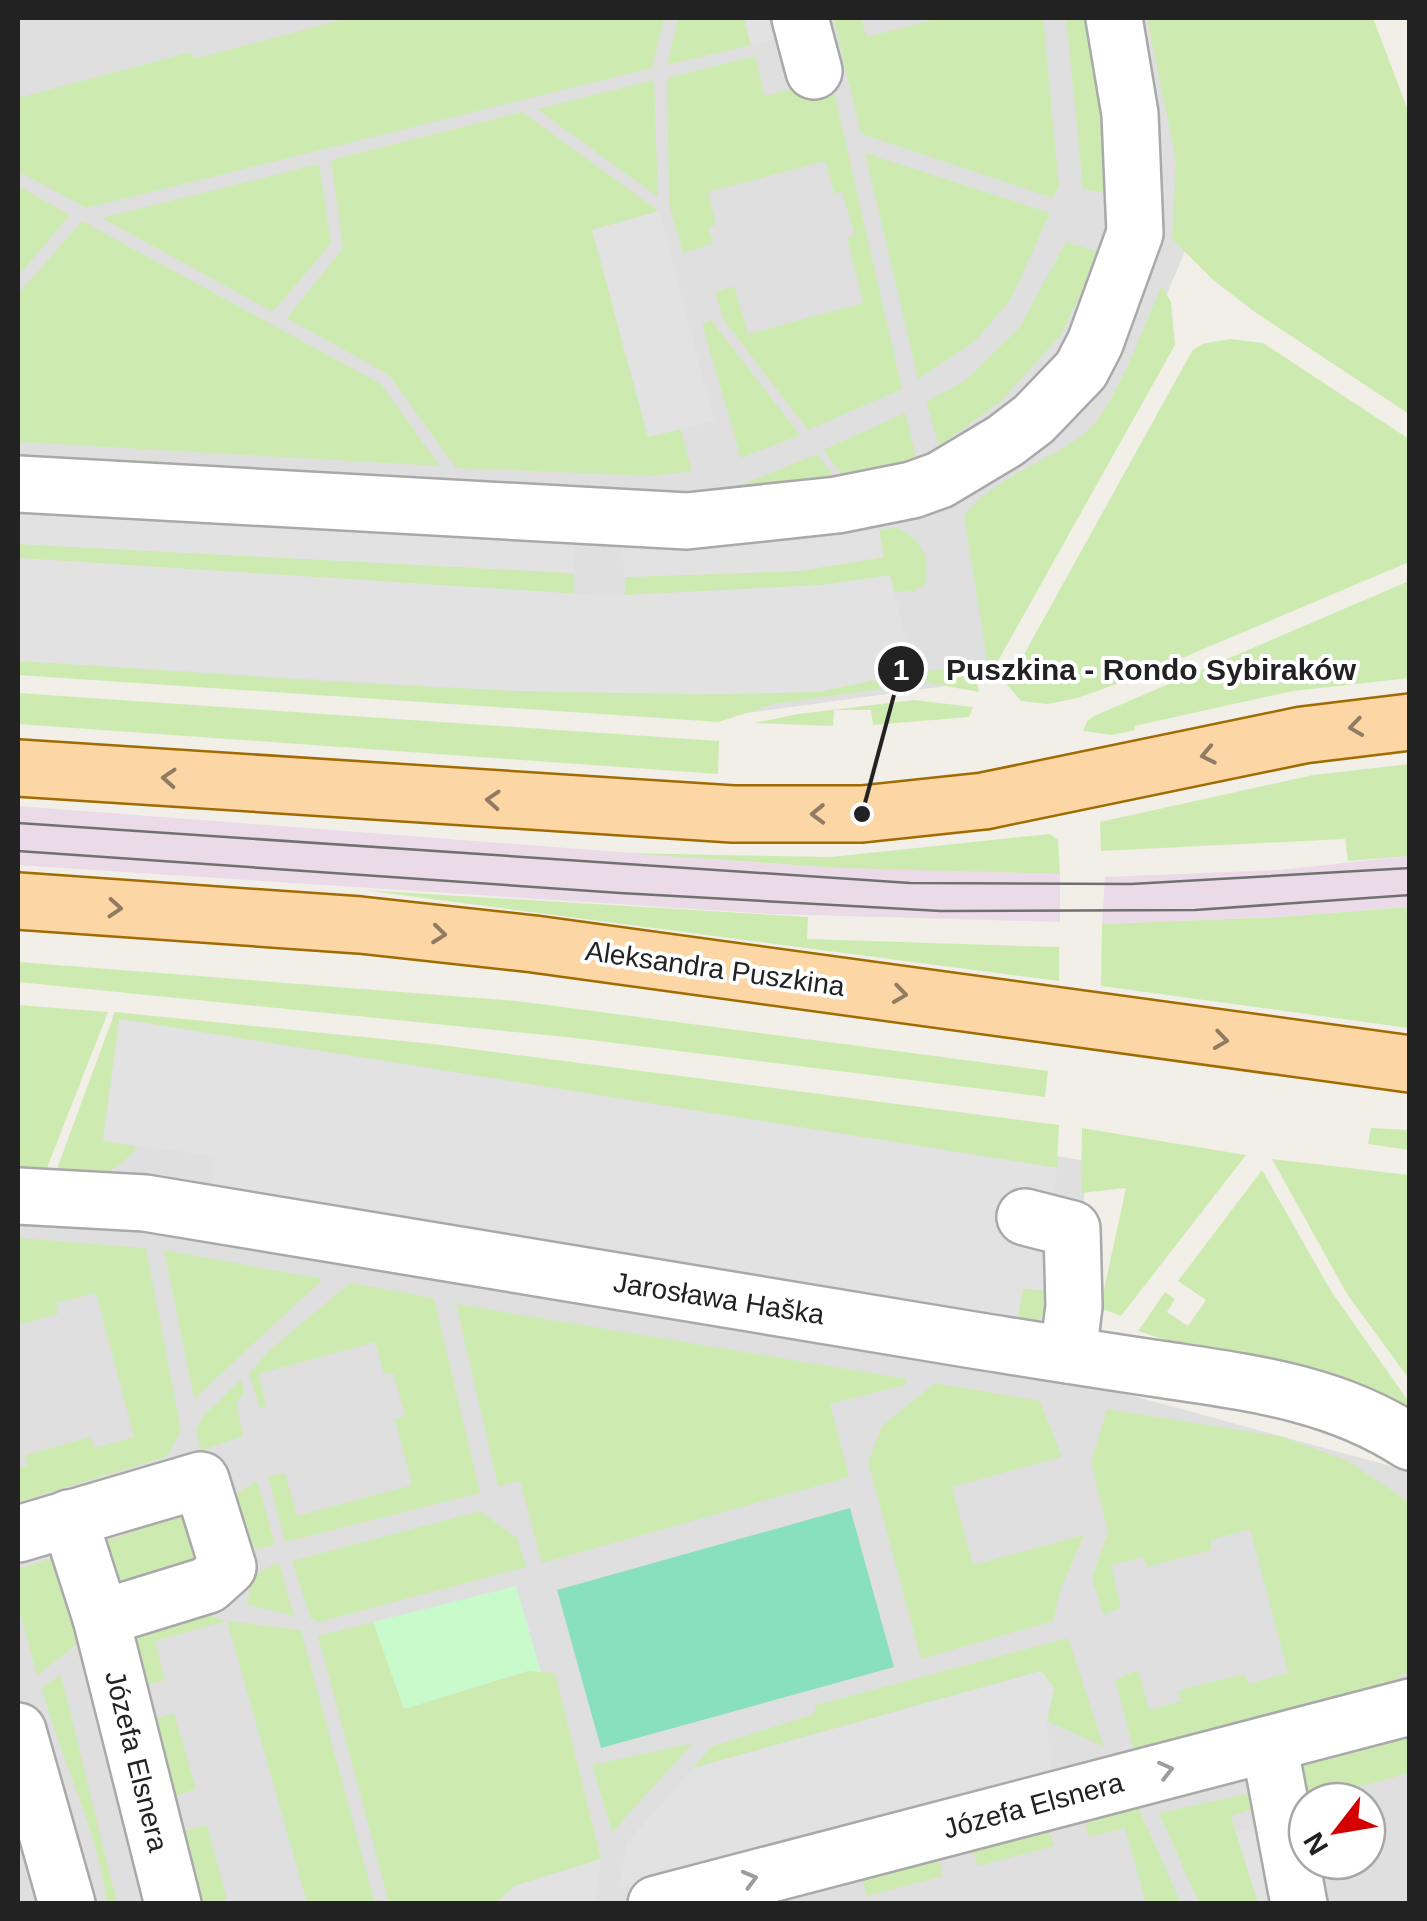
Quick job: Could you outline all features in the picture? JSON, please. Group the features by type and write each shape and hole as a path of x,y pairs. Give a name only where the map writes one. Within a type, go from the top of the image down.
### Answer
{"main road":[{"path":"18,768 696,812 862,814 984,801 1303,736 1410,722"},
{"name":"Aleksandra Puszkina","path":"18,900 360,925 554,946 1410,1064"}],"street":[{"path":"800,18 814,71"},
{"path":"18,484 687,520 837,504 912,490 940,480 1034,419 1081,370 1095,343 1135,233 1130,114 1114,18"},
{"name":"Jarosława Haška","path":"18,1196 145,1203 1310,1394 1385,1426 1410,1442"},
{"path":"1025,1218 1072,1230 1074,1306 1068,1356"},
{"path":"18,1534 201,1480 228,1568 208,1585 101,1618"},
{"name":"Józefa Elsnera","path":"69,1518 101,1618 173,1904"},
{"name":"Józefa Elsnera","path":"656,1904 1410,1707"},
{"path":"18,1731 66,1904"},
{"path":"1269,1744 1299,1904"}],"shaded area":[{"path":"18,18 1172,18 1208,196 1110,430 968,511 990,680 717,717 18,669"},
{"path":"744,18 777,18 782,37 751,45"},
{"path":"659,211 714,421 648,437 592,230"},
{"path":"18,512 574,544 573,573 18,544"},
{"path":"879,529 884,557 799,571 625,577 622,546 811,540"},
{"path":"18,558 613,596 822,585 890,575 914,671 819,692 716,694 516,691 18,661"},
{"path":"18,806 776,864 1060,874 1060,922 770,914 18,865"},
{"path":"1409,856 1409,907 1102,924 1105,877 1278,870"},
{"path":"114,1012 1088,1161 1064,1377 1409,1471 1409,1903 18,1904 18,1164 78,1170"},
{"path":"119,1019 1057,1168 1044,1291 1023,1288 1017,1323 211,1192 216,1156 103,1141"},
{"path":"1041,1671 1054,1688 1047,1721 1051,1769 619,1889 626,1844 693,1768"},
{"path":"1266,1823 1288,1903 1258,1903 1236,1832"},
{"path":"601,1859 595,1903 496,1903 514,1886"}],"green space":[{"path":"348,18 664,18 652,68 86,208 18,171 18,98 191,52 194,59"},
{"path":"678,18 744,18 751,45 667,65"},
{"path":"833,18 861,18 867,37 940,18 1043,18 1059,187 1053,198 861,134"},
{"path":"1066,18 1095,18 1116,195 1083,189"},
{"path":"1147,18 1373,18 1409,113 1409,414 1252,310 1212,279 1172,239 1176,161"},
{"path":"755,56 765,96 831,79 902,389 808,430 723,319 715,292 734,286 748,334 863,303 847,238 855,235 842,192 834,193 825,161 708,192 716,225 708,227 713,244 683,253 669,204 667,78"},
{"path":"654,80 658,197 537,109"},
{"path":"522,112 659,211 593,230 648,436 680,428 692,471 652,476 456,468 389,375 287,318 343,248 331,160"},
{"path":"865,153 1050,213 1011,299 974,342 918,379"},
{"path":"319,164 331,243 273,312 102,218"},
{"path":"18,186 70,215 18,276"},
{"path":"82,221 381,384 440,466 18,442 18,294"},
{"path":"1066,242 1100,252 1061,335 1000,402 939,446 926,402 966,380 1019,328"},
{"path":"1162,285 1171,302 1175,345 994,668 987,660 964,516 990,491 1069,444 1095,423 1117,387"},
{"path":"711,320 800,435 741,458 702,324"},
{"path":"1230,339 1263,343 1409,439 1409,562 1137,677 1074,699 1047,704 1021,701 1007,685 1192,351 1202,344"},
{"path":"905,413 916,457 846,479 823,450"},
{"path":"817,454 836,480 754,491 741,485"},
{"path":"898,528 919,544 925,558 925,584 914,591 894,592 889,576 822,585 625,595 625,577 799,571 883,557 879,529"},
{"path":"18,544 573,573 573,594 18,558"},
{"path":"1409,581 1409,678 1293,691 1134,726 1135,730 1112,735 1083,731 1094,716"},
{"path":"18,661 467,688 730,694 806,691 917,669 920,673 973,663 979,692 929,683 908,685 773,704 719,722 18,675"},
{"path":"18,693 719,741 718,774 18,724"},
{"path":"914,700 973,707 969,717 873,725 871,710 834,710 833,726 755,723 798,714"},
{"path":"1409,764 1409,856 1348,861 1345,839 1101,851 1100,822 1313,775"},
{"path":"1050,834 1058,840 1060,874 840,868 620,853 831,857"},
{"path":"363,890 808,917 807,939 1059,947 1059,981"},
{"path":"1409,907 1409,1028 1101,986 1102,924"},
{"path":"18,962 517,1001 1048,1071 1045,1097 566,1037 18,982"},
{"path":"18,1005 108,1012 45,1173 18,1170"},
{"path":"115,1012 433,1044 1059,1125 1057,1168 120,1019 103,1140 137,1147 118,1166 101,1174 55,1174"},
{"path":"1082,1128 1246,1155 1121,1316 1100,1308 1126,1188 1081,1193"},
{"path":"1371,1128 1409,1130 1409,1150 1368,1144"},
{"path":"1272,1159 1409,1175 1409,1379 1347,1294"},
{"path":"1262,1170 1331,1291 1409,1402 1409,1409 1342,1386 1138,1331 1165,1292 1175,1299 1167,1312 1188,1326 1206,1300 1178,1281"},
{"path":"18,1238 146,1248 181,1431 166,1457 18,1502 18,1468 28,1465 25,1455 91,1437 94,1448 134,1437 96,1293 56,1303 58,1314 18,1325"},
{"path":"1049,1244 1051,1303 1037,1322 1017,1323 1023,1288 1044,1291"},
{"path":"164,1250 323,1279 194,1399"},
{"path":"350,1283 434,1298 480,1493 285,1542 268,1476 285,1473 297,1516 412,1485 395,1419 405,1415 393,1373 384,1374 375,1342 258,1374 267,1406 260,1408 249,1373 272,1348"},
{"path":"456,1304 907,1379 905,1385 830,1404 849,1477 542,1563 520,1481 498,1486"},
{"path":"241,1379 244,1393 236,1402 243,1436 201,1451 196,1430 204,1415"},
{"path":"935,1383 1040,1401 1062,1457 952,1487 973,1565 1084,1535 1061,1588 1053,1621 921,1659 868,1462 882,1426"},
{"path":"1107,1409 1283,1437 1348,1461 1409,1502 1410,1672 1399,1676 1403,1690 1135,1756 1115,1680 1138,1670 1149,1710 1181,1701 1179,1690 1244,1674 1248,1684 1288,1673 1250,1529 1210,1540 1212,1550 1147,1567 1143,1557 1111,1565 1121,1608 1103,1615 1092,1578 1108,1532 1091,1462"},
{"path":"257,1481 275,1544 258,1549 239,1541 226,1500"},
{"path":"850,1508 894,1667 601,1748 557,1590"},
{"path":"480,1511 517,1538 526,1567 319,1622 311,1619 292,1561"},
{"path":"179,1516 195,1518 212,1559 114,1591 103,1542"},
{"path":"68,1553 90,1634 37,1675 18,1605 18,1569"},
{"path":"279,1563 294,1616 248,1605 255,1578"},
{"path":"516,1586 541,1672 528,1671 404,1709 373,1622"},
{"path":"179,1607 227,1621 155,1641 165,1680 135,1688 126,1632"},
{"path":"227,1621 301,1630 375,1903 307,1903"},
{"path":"373,1622 404,1709 528,1671 555,1673 601,1859 514,1886 498,1903 389,1903 318,1636"},
{"path":"1068,1638 1104,1747 1047,1721 1054,1688 1041,1671 693,1768 711,1747 814,1714 816,1705"},
{"path":"61,1675 117,1903 107,1903 87,1821 42,1688"},
{"path":"174,1713 196,1789 166,1799 144,1722"},
{"path":"1409,1721 1409,1773 1380,1781 1299,1781 1292,1763"},
{"path":"693,1743 612,1832 592,1765"},
{"path":"1256,1792 1261,1806 1231,1816 1258,1903 1199,1903 1159,1813"},
{"path":"1133,1796 1181,1903 1146,1903 1125,1828 1089,1837 1082,1812"},
{"path":"1045,1819 1054,1846 978,1866 969,1841"},
{"path":"207,1825 227,1900 193,1903 173,1834"},
{"path":"935,1849 943,1876 867,1896 860,1869"}],"tram line":[{"path":"18,823 910,883 1131,884 1410,868"},
{"path":"18,851 941,911 1195,910 1410,895"}],"place":[{"name":"Puszkina - Rondo Sybiraków","path":"862,814"}]}
